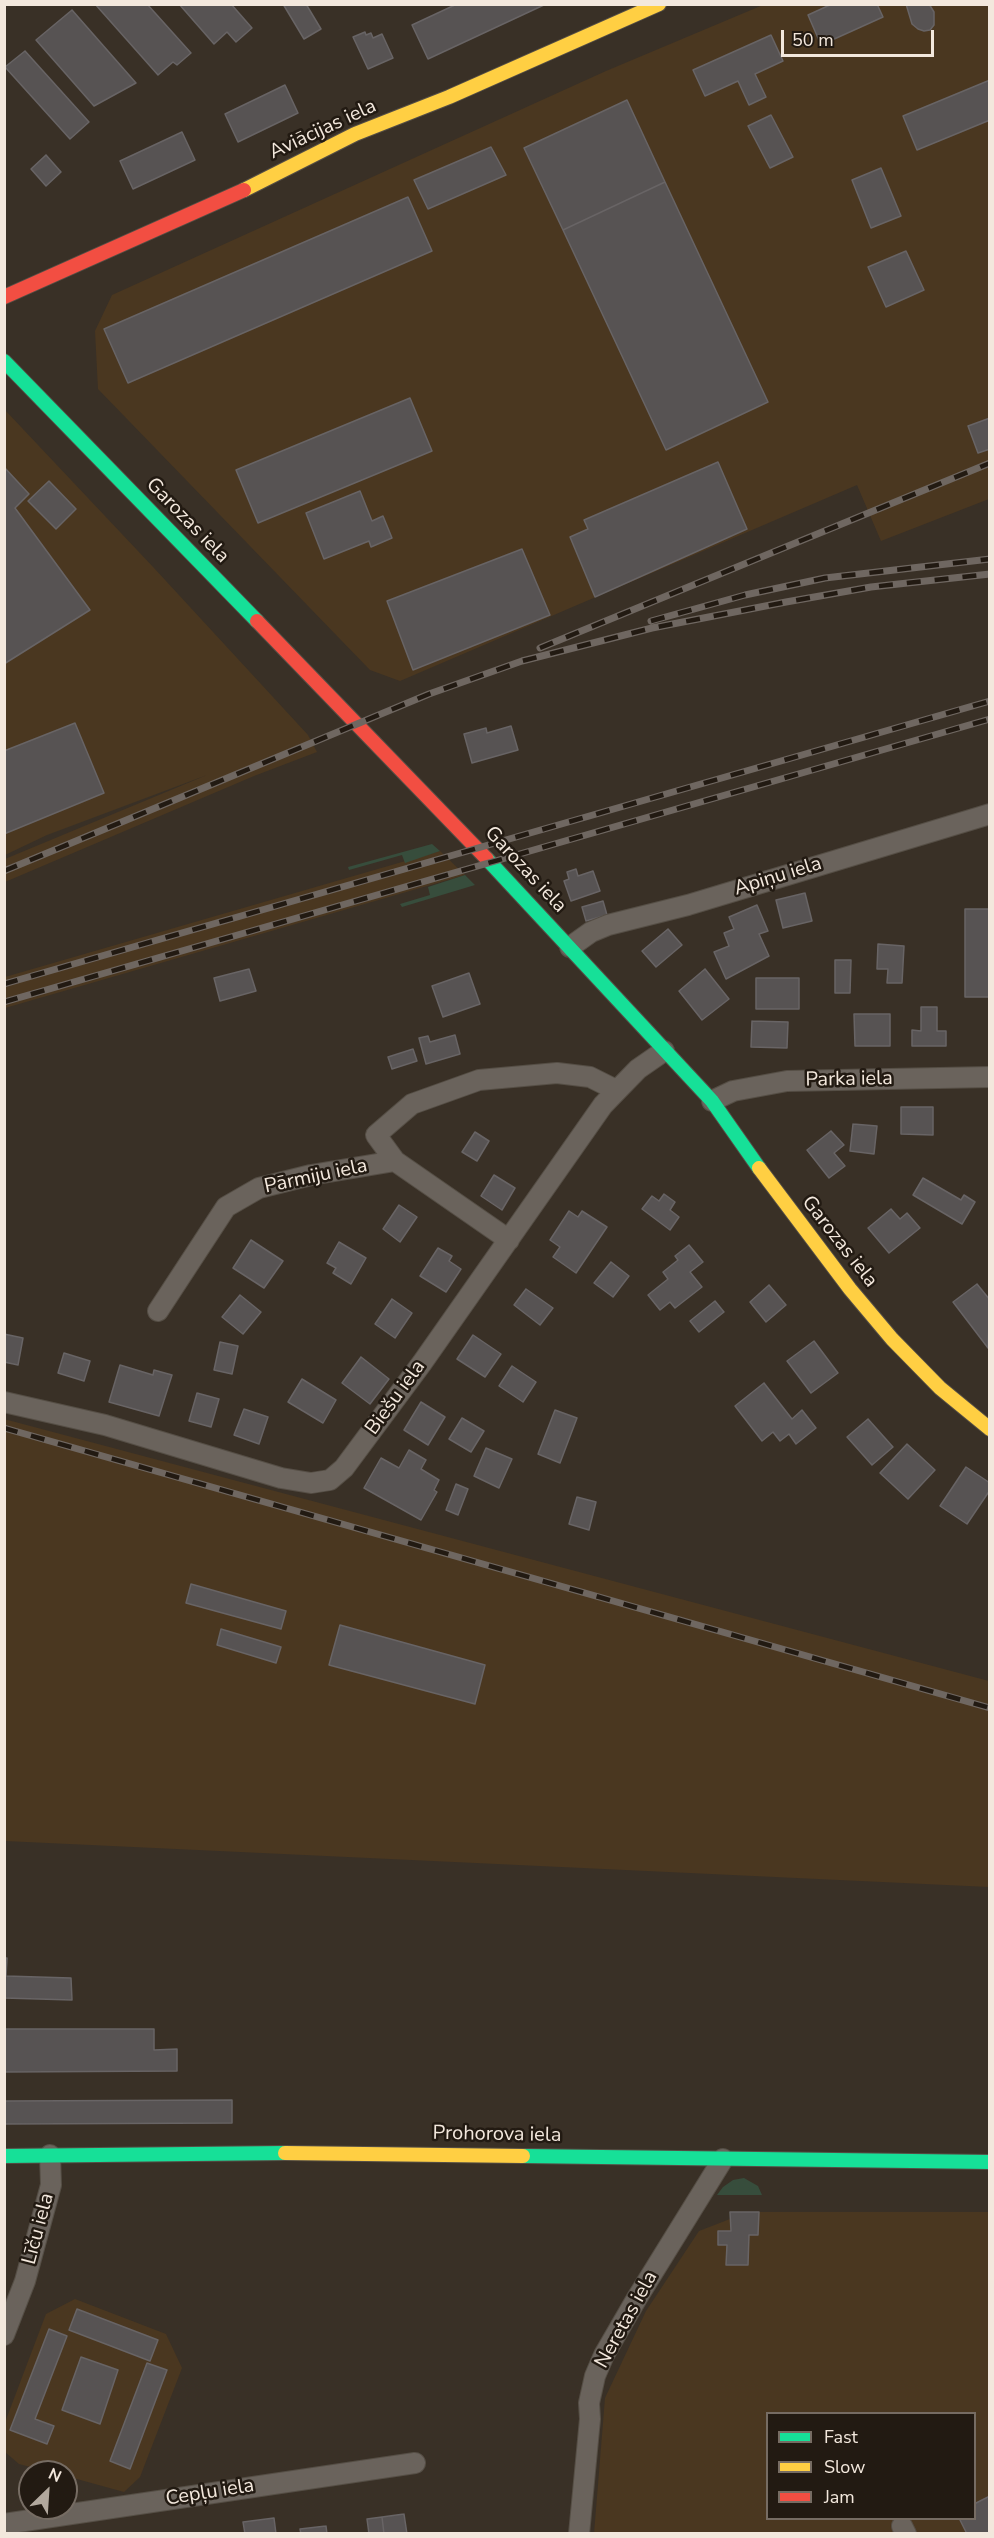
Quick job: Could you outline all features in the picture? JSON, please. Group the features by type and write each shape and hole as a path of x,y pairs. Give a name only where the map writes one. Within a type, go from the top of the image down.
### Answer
{"main road":[{"name":"Aviācijas iela","path":"4,297 234,195 355,134 621,13 659,4"},
{"name":"Garozas iela","path":"4,361 398,765 570,947 712,1101 784,1203 849,1289 892,1339 940,1388 990,1429"},
{"name":"Prohorova iela","path":"4,2156 318,2153 990,2162"}],"street":[{"name":"Apiņu iela","path":"570,947 591,932 608,925 688,905 990,814"},
{"name":"Biešu iela","path":"4,1402 105,1425 281,1479 311,1483 330,1480 344,1468 509,1240 603,1105 638,1069 664,1051"},
{"path":"394,1161 376,1135 412,1104 480,1080 557,1073 590,1077 616,1090"},
{"name":"Parka iela","path":"712,1101 733,1091 787,1081 990,1077"},
{"name":"Pārmiju iela","path":"158,1311 226,1208 259,1188 311,1175 394,1161 509,1240"},
{"name":"Līču iela","path":"4,2336 25,2281 51,2185 50,2155"},
{"name":"Neretas iela","path":"579,2534 590,2419 589,2403 595,2376 637,2298 723,2159"},
{"name":"Cepļu iela","path":"4,2524 415,2463"}],"shaded area":[{"path":"763,5 989,5 989,499 881,541 857,485 400,681 370,670 98,389 95,331 112,295 606,71"},
{"path":"5,410 308,735 317,752 254,776 5,882 5,859 207,775 47,835 5,855"},
{"path":"440,851 465,875 5,1008 5,977"},
{"path":"4,1419 989,1681 989,1887 5,1841"},
{"path":"730,2212 989,2212 989,2533 594,2534 605,2398 646,2311 699,2231 730,2219"},
{"path":"75,2299 166,2334 182,2368 140,2477 124,2492 78,2479 78,2460 18,2460 18,2463 5,2452 4,2425 46,2314"}],"green space":[{"path":"432,844 440,851 405,863 402,855 349,870 348,867"},
{"path":"465,875 475,885 402,907 400,904 430,895 428,887"},
{"path":"744,2178 758,2186 762,2195 717,2195 733,2180"}],"building":[{"path":"95,4 147,4 191,53 177,65 173,62 158,75"},
{"path":"179,4 231,4 252,28 236,42 227,32 214,44"},
{"path":"283,4 306,4 321,29 304,39"},
{"path":"457,4 546,4 428,59 412,25"},
{"path":"832,4 877,4 883,17 821,45 808,15"},
{"path":"906,4 929,4 934,12 934,25 930,30 918,29 912,24"},
{"path":"72,10 136,83 94,106 36,40"},
{"path":"365,32 366,35 371,33 373,38 382,34 393,58 368,69 353,37"},
{"path":"771,35 783,61 755,74 766,97 749,105 738,81 705,96 693,70"},
{"path":"25,51 89,122 70,139 5,67"},
{"path":"990,80 990,120 917,150 903,116"},
{"path":"285,85 298,113 238,142 225,114"},
{"path":"627,100 665,182 563,230 524,148"},
{"path":"771,115 793,157 770,168 748,126"},
{"path":"182,132 195,160 133,189 120,161"},
{"path":"491,147 506,175 428,209 414,180"},
{"path":"46,155 61,172 46,186 31,169"},
{"path":"881,168 901,216 871,228 852,180"},
{"path":"665,182 768,402 666,450 563,230"},
{"path":"408,197 432,251 128,383 104,329"},
{"path":"906,251 924,290 886,307 868,267"},
{"path":"410,398 432,451 258,523 236,470"},
{"path":"990,418 990,449 978,453 968,426"},
{"path":"718,462 747,529 595,597 570,537 588,529 584,520"},
{"path":"4,467 29,494 15,508 90,610 4,664"},
{"path":"49,481 76,509 56,529 28,501"},
{"path":"360,491 372,521 383,516 392,538 371,547 369,541 324,559 306,513"},
{"path":"522,549 550,615 413,670 387,601"},
{"path":"75,723 104,793 4,834 4,751"},
{"path":"511,726 518,750 472,763 464,734 486,728 487,733"},
{"path":"576,869 578,876 593,871 600,891 571,901 564,881 569,879 567,872"},
{"path":"805,893 812,921 783,928 776,900"},
{"path":"603,901 607,915 586,921 582,907"},
{"path":"757,905 768,931 759,934 769,956 726,979 714,952 729,946 724,933 734,929 729,917"},
{"path":"965,909 990,909 990,997 965,997"},
{"path":"668,929 682,945 656,967 642,951"},
{"path":"878,944 904,946 902,983 887,983 888,969 877,969"},
{"path":"835,960 851,960 850,993 835,993"},
{"path":"249,969 256,991 220,1001 214,978"},
{"path":"705,969 729,999 702,1020 679,991"},
{"path":"469,973 480,1004 443,1017 432,986"},
{"path":"756,978 799,978 799,1009 756,1009"},
{"path":"921,1007 937,1007 937,1031 946,1031 946,1046 912,1046 912,1030 921,1031"},
{"path":"854,1014 890,1014 890,1046 855,1046"},
{"path":"752,1021 788,1022 787,1048 751,1047"},
{"path":"455,1035 460,1054 426,1064 419,1038 428,1036 430,1042"},
{"path":"413,1049 417,1061 392,1069 388,1057"},
{"path":"901,1107 933,1107 933,1135 901,1134"},
{"path":"853,1124 877,1126 874,1154 850,1151"},
{"path":"831,1131 844,1145 834,1153 845,1166 829,1178 807,1150"},
{"path":"475,1132 489,1141 477,1161 462,1152"},
{"path":"494,1175 515,1188 502,1210 481,1196"},
{"path":"923,1178 961,1200 964,1195 975,1202 962,1224 913,1195"},
{"path":"664,1194 675,1202 670,1210 679,1217 670,1230 642,1209 652,1196 659,1201"},
{"path":"399,1205 417,1217 400,1242 383,1229"},
{"path":"891,1209 900,1219 907,1213 920,1228 889,1253 868,1228"},
{"path":"569,1211 578,1217 582,1211 607,1227 576,1273 553,1257 560,1247 550,1240"},
{"path":"251,1240 283,1261 264,1288 233,1268"},
{"path":"339,1242 366,1258 351,1284 333,1273 336,1268 327,1263"},
{"path":"689,1245 703,1262 690,1272 702,1287 675,1308 670,1302 660,1310 648,1295 668,1279 663,1272 678,1260 675,1256"},
{"path":"438,1248 452,1256 449,1261 461,1269 446,1292 420,1276"},
{"path":"611,1262 629,1276 613,1297 594,1283"},
{"path":"977,1284 990,1300 988,1348 953,1302"},
{"path":"769,1285 786,1305 766,1322 750,1302"},
{"path":"526,1289 553,1308 540,1325 514,1305"},
{"path":"240,1295 261,1312 243,1334 222,1317"},
{"path":"392,1299 412,1313 395,1338 375,1324"},
{"path":"715,1301 724,1312 699,1332 690,1321"},
{"path":"4,1334 23,1338 18,1365 4,1362"},
{"path":"473,1335 501,1354 485,1377 457,1359"},
{"path":"814,1341 838,1373 811,1393 787,1361"},
{"path":"220,1342 238,1346 232,1374 214,1370"},
{"path":"64,1353 90,1361 84,1381 58,1373"},
{"path":"361,1357 389,1379 370,1404 342,1383"},
{"path":"120,1365 153,1375 154,1370 172,1375 159,1416 109,1402"},
{"path":"512,1366 536,1382 523,1402 499,1386"},
{"path":"302,1379 336,1400 323,1423 288,1402"},
{"path":"764,1383 792,1419 802,1410 816,1428 796,1444 789,1434 780,1441 773,1432 762,1441 735,1406"},
{"path":"197,1393 219,1399 211,1427 189,1421"},
{"path":"421,1402 445,1417 428,1445 404,1430"},
{"path":"244,1409 268,1417 259,1444 234,1435"},
{"path":"555,1410 577,1418 560,1463 538,1454"},
{"path":"462,1418 484,1431 471,1452 449,1439"},
{"path":"868,1419 893,1447 872,1465 847,1437"},
{"path":"907,1444 935,1470 908,1499 880,1473"},
{"path":"486,1448 512,1459 499,1488 474,1476"},
{"path":"409,1450 426,1460 421,1469 439,1480 434,1490 437,1492 421,1520 364,1488 381,1458 399,1468"},
{"path":"966,1467 990,1483 990,1490 967,1524 940,1506"},
{"path":"456,1484 468,1489 458,1515 446,1510"},
{"path":"577,1497 596,1502 589,1530 569,1524"},
{"path":"191,1584 286,1611 281,1629 186,1603"},
{"path":"340,1625 485,1665 475,1704 329,1665"},
{"path":"221,1629 281,1647 276,1663 217,1645"},
{"path":"4,1958 7,1958 6,1976 71,1978 72,2000 4,1998"},
{"path":"4,2029 154,2029 154,2050 177,2049 177,2071 4,2072"},
{"path":"232,2100 232,2123 4,2124 4,2101"},
{"path":"730,2212 759,2212 758,2235 749,2235 748,2265 726,2265 727,2245 718,2245 718,2231 731,2231"},
{"path":"77,2309 158,2340 150,2361 69,2330"},
{"path":"49,2329 67,2336 35,2419 54,2426 47,2444 10,2430"},
{"path":"81,2357 118,2370 100,2424 62,2410"},
{"path":"147,2363 167,2370 130,2469 110,2461"},
{"path":"990,2496 990,2534 967,2534 960,2520 976,2520 976,2503"},
{"path":"404,2514 407,2534 384,2534 382,2517"},
{"path":"382,2517 384,2534 369,2534 367,2519"},
{"path":"274,2518 276,2534 245,2534 243,2522"},
{"path":"326,2526 327,2534 301,2534 300,2529"}],"railway":[{"path":"540,648 990,463"},
{"path":"651,621 745,595 825,578 990,559"},
{"path":"4,871 429,694 522,661 652,628 786,602 871,587 990,574"},
{"path":"4,984 990,701"},
{"path":"4,1002 990,719"},
{"path":"4,1428 990,1708"}],"traffic: fast":[{"path":"4,361 257,621"},
{"path":"487,859 712,1101 759,1168"},
{"path":"4,2156 285,2153"},
{"path":"523,2156 990,2162"}],"traffic: slow":[{"path":"244,190 355,134 449,97 659,4"},
{"path":"759,1168 850,1289 892,1339 940,1388 990,1429"},
{"path":"285,2153 523,2156"}],"traffic: jam":[{"path":"4,297 244,190"},
{"path":"257,621 487,859"}]}
